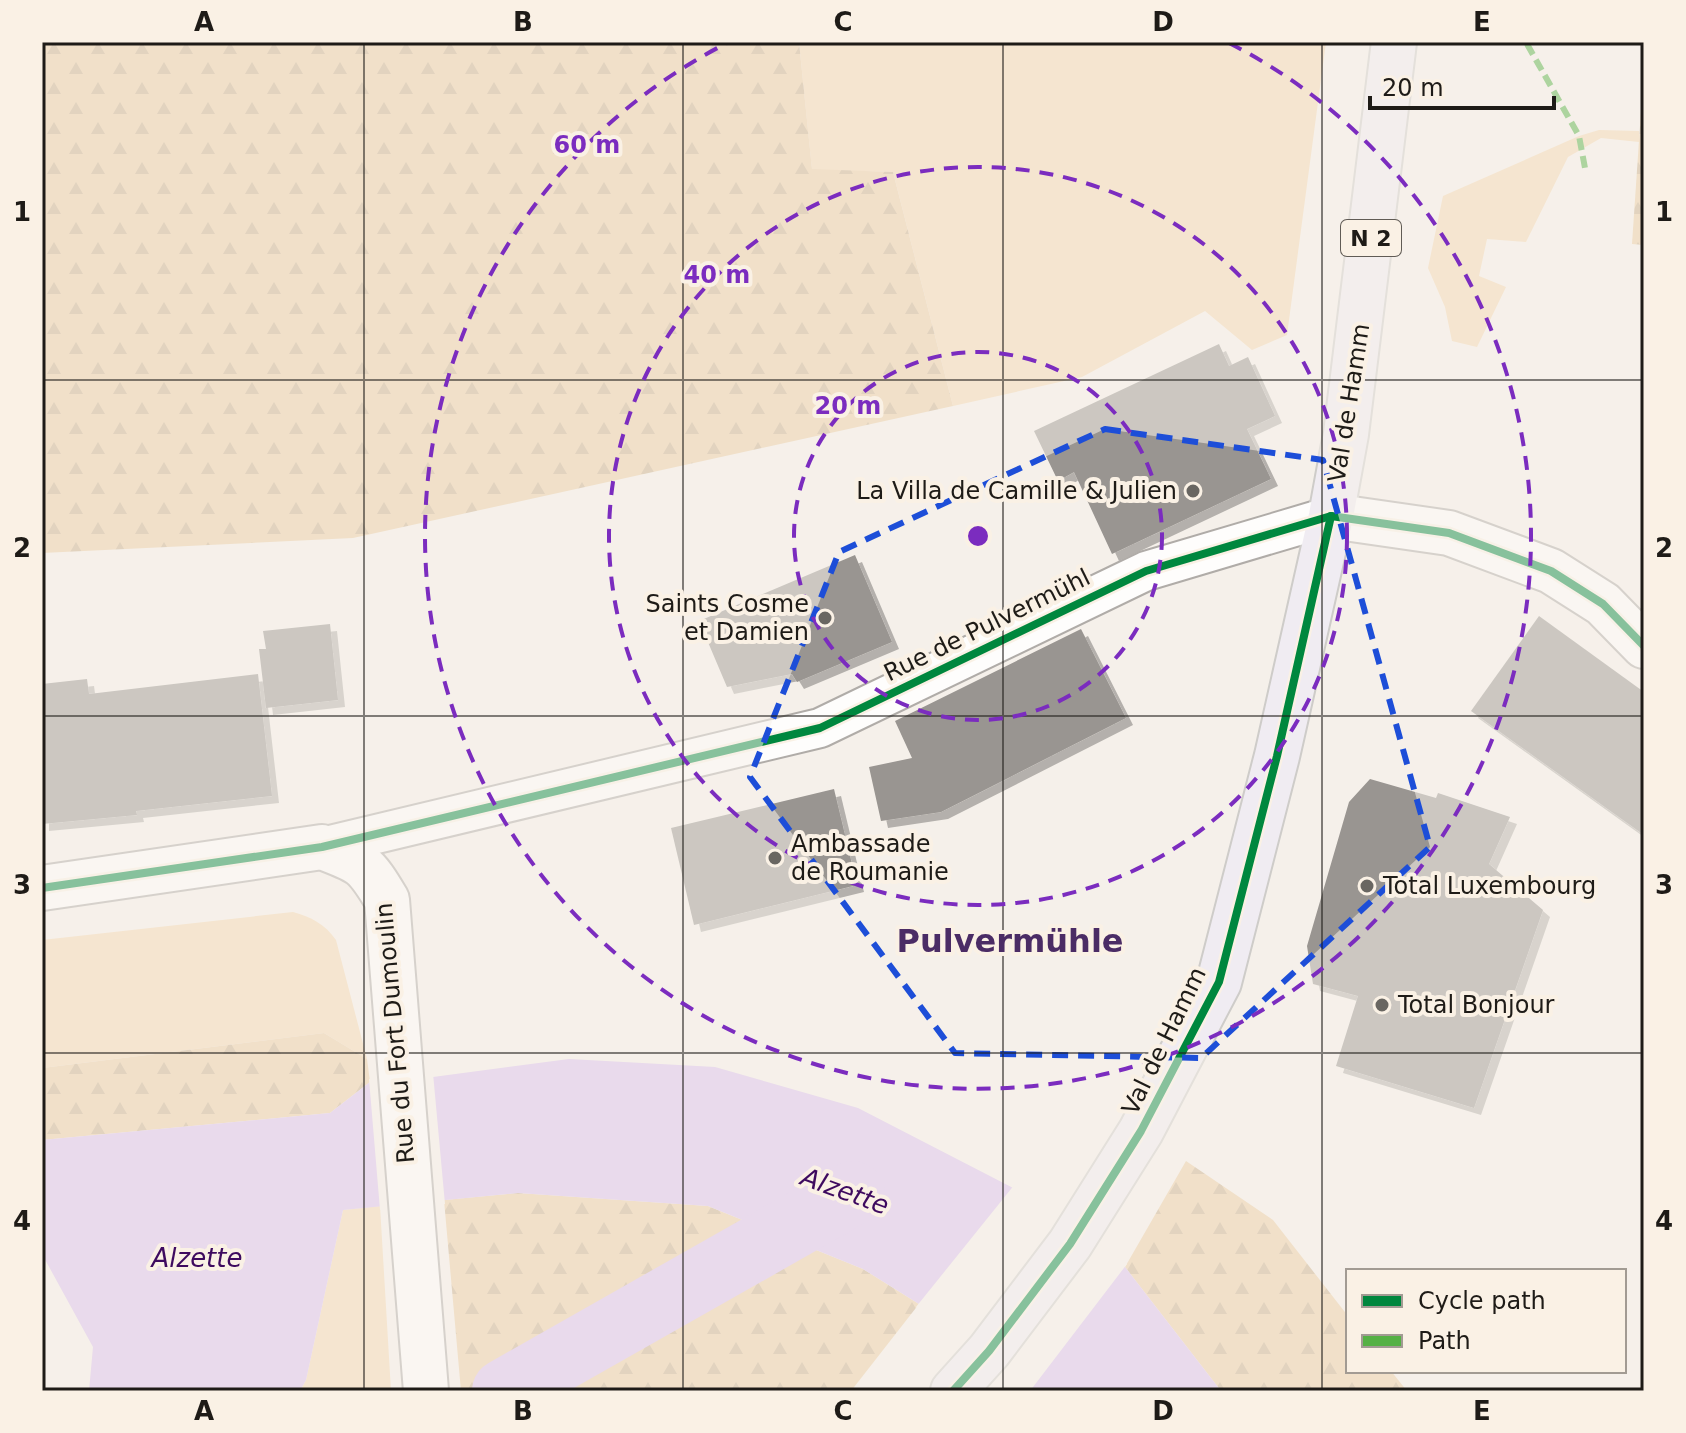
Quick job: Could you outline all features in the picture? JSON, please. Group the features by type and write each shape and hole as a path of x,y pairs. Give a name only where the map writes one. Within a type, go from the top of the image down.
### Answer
{"main road":[{"name":"Val de Hamm","path":"953,1391 989,1351 1070,1244 1141,1131 1219,982 1277,756 1331,516 1356,367 1394,42"}],"street":[{"name":"Rue de Pulvermühl","path":"322,847 820,728 1146,571 1331,516 1449,533 1551,571 1603,604 1644,646"},
{"name":"Rue du Fort Dumoulin","path":"42,888 322,847 359,861 374,878 387,900 426,1391"}],"highlighted area":[{"path":"1105,429 1323,460 1430,847 1201,1058 955,1053 750,777 839,552"}],"shaded area":[{"path":"799,42 1326,42 1287,335 1252,350 1205,311 1082,377 953,406 893,172 812,170"},
{"path":"1599,130 1639,131 1639,142 1601,138 1568,157 1526,242 1487,239 1479,276 1506,287 1477,347 1452,341 1445,307 1428,268 1443,196"},
{"path":"293,912 317,922 336,940 367,1059 324,1033 42,1068 42,940"},
{"path":"380,1206 391,1391 300,1391 306,1380 343,1210"}],"green space":[{"path":"42,42 799,42 812,169 893,172 953,406 353,538 42,553"},
{"path":"1644,67 1644,245 1632,244"},
{"path":"324,1033 367,1059 370,1082 330,1113 42,1140 42,1068"},
{"path":"1186,1161 1273,1220 1346,1313 1346,1373 1393,1373 1407,1391 1221,1391 1125,1267"},
{"path":"518,1193 708,1206 863,1269 919,1304 851,1391 461,1391 444,1200"}],"water":[{"name":"Alzette","path":"569,1059 715,1067 858,1108 1021,1192 1125,1267 1221,1391 1029,1391 919,1304 863,1269 708,1206 518,1193 343,1210 306,1380 300,1391 89,1391 93,1347 42,1254 42,1140 330,1113 370,1082"}],"pier":[{"path":"433,1073 445,1204 380,1210 369,1079"},
{"path":"1015,1184 1127,1264 1030,1391 1023,1391 916,1307"}],"building":[{"path":"1219,344 1229,366 1248,357 1275,416 1247,429 1271,479 1112,554 1074,472 1058,481 1034,431"},
{"name":"Saints Cosme et Damien","path":"855,555 892,642 797,682 792,674 727,687 699,621"},
{"path":"1539,616 1644,692 1644,835 1471,711"},
{"path":"330,624 338,700 266,708 259,649 266,649 263,631"},
{"path":"1081,629 1126,718 941,812 881,821 869,767 912,758 895,721"},
{"path":"258,674 272,796 136,811 137,815 42,824 42,684 87,679 89,694"},
{"path":"1370,779 1436,798 1438,793 1510,817 1489,864 1543,910 1474,1108 1336,1066 1358,996 1313,984 1307,946 1349,802"},
{"path":"834,789 857,885 694,925 671,828"}],"waterway":[{"path":"504,1391 853,1193"}],"marked path":[{"path":"1527,44 1579,136 1585,168"}],"cycle path":[{"path":"42,888 322,847 820,728 1146,571 1331,516 1449,533 1551,571 1603,604 1644,646"},
{"path":"953,1391 989,1351 1070,1244 1141,1131 1219,982 1277,756 1331,516"}],"place":[{"name":"La Villa de Camille & Julien","path":"1193,491"},
{"name":"Saints Cosme et Damien","path":"825,618"},
{"name":"Ambassade de Roumanie","path":"775,858"},
{"name":"Total Luxembourg","path":"1367,886"},
{"name":"Total Bonjour","path":"1382,1005"}],"district":[{"name":"Pulvermühle","path":"1010,941"}]}
